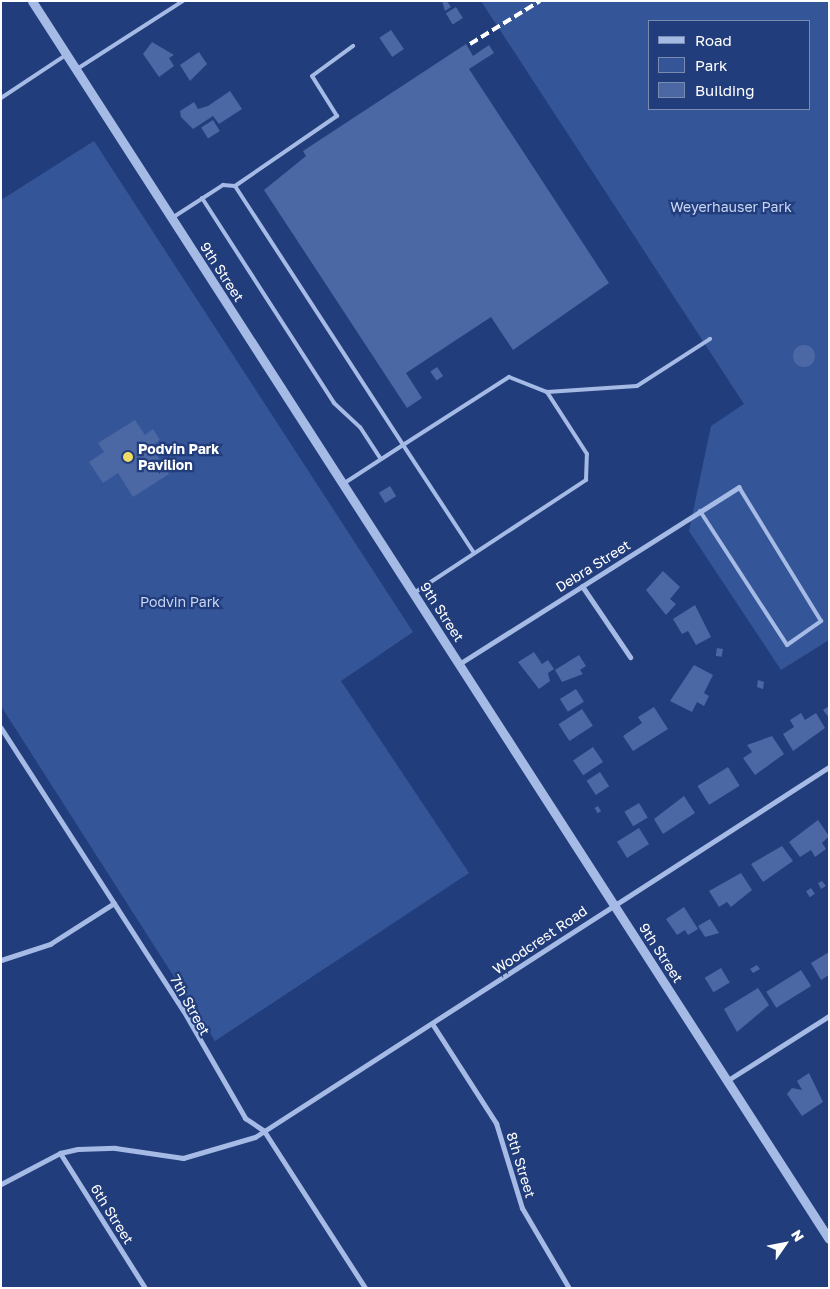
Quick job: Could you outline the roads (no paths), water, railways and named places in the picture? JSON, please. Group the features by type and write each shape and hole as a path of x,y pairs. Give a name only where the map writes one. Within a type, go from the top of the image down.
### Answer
{"street":[{"name":"9th Street","path":"32,1 829,1239"},
{"name":"Debra Street","path":"459,664 739,487"},
{"path":"582,586 630,657"},
{"name":"7th Street","path":"1,728 114,903 245,1118 264,1131 365,1288"},
{"name":"Woodcrest Road","path":"60,1153 115,1148 183,1158 264,1131 432,1025 613,905 829,767"},
{"path":"1,960 50,944 114,903"},
{"path":"728,1080 829,1016"},
{"name":"8th Street","path":"432,1025 496,1123 522,1208 569,1288"},
{"path":"1,1184 60,1153"},
{"name":"6th Street","path":"60,1153 145,1288"}],"lane":[{"path":"76,70 183,1"},
{"path":"171,218 223,185 235,186 337,116 312,76 353,46"},
{"path":"1,98 66,55"},
{"path":"235,186 474,553"},
{"path":"202,198 334,403 360,428 382,459"},
{"path":"343,484 510,378 547,392 637,386 710,339"},
{"path":"413,593 586,480 586,454 547,392"},
{"path":"700,512 787,645 821,621 739,487"}],"railway":[{"path":"470,44 540,1"}],"place":[{"name":"Podvin Park Pavilion","path":"128,457"}],"park label":[{"name":"Weyerhauser Park","path":"731,207"},
{"name":"Podvin Park","path":"180,602"}]}
